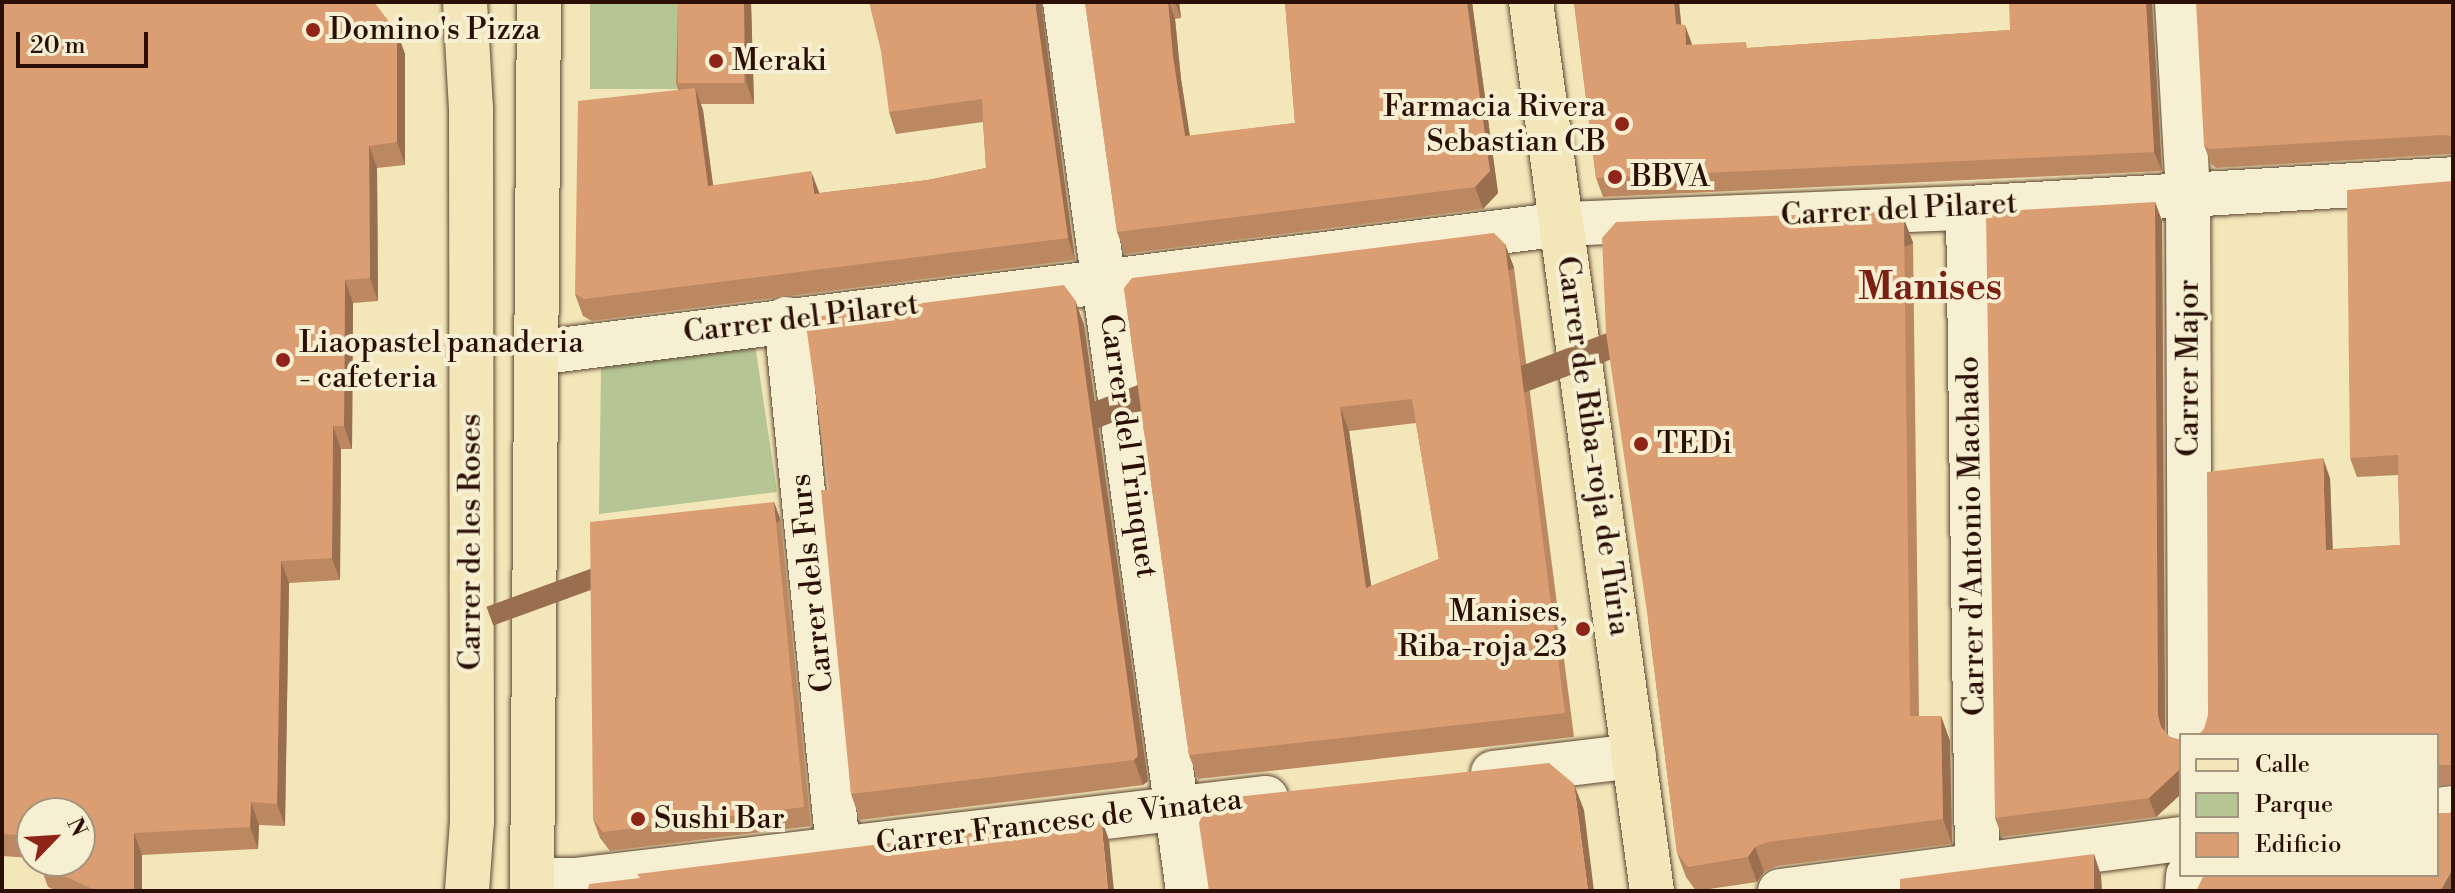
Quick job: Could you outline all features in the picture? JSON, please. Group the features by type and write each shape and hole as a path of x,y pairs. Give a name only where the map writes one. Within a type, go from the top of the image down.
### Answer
{"main road":[{"name":"Carrer de les Roses","path":"465,2 471,108 472,821 467,891"},
{"name":"Carrer de les Roses","path":"532,886 539,2"},
{"name":"Carrer de Riba-roja de Túria","path":"1531,2 1652,891"}],"street":[{"name":"Carrer del Trinquet","path":"1065,2 1188,891"},
{"name":"Carrer Major","path":"2177,2 2188,194 2190,733"},
{"name":"Carrer del Pilaret","path":"536,353 786,319 1563,224 1968,208 2453,179"},
{"name":"Carrer d'Antonio Machado","path":"1968,208 1977,864"},
{"name":"Carrer dels Furs","path":"786,319 838,848"},
{"path":"1454,778 1634,756"},
{"name":"Carrer Francesc de Vinatea","path":"532,886 1177,806 1301,795"},
{"path":"1780,891 2179,839"}],"green space":[{"path":"590,2 684,2 684,89 590,89"},
{"path":"755,344 777,492 599,514 601,367"}],"building":[{"path":"2,2 374,2 397,32 397,142 369,146 370,278 345,280 344,426 333,426 332,558 281,561 277,804 251,802 250,827 134,833 134,891 97,891 66,877 96,877 96,797 16,797 16,835 2,834"},
{"path":"678,2 744,2 744,83 678,83"},
{"path":"869,2 1035,2 1068,238 584,299 575,294 578,101 695,88 708,186 811,171 814,194 928,180 986,168 982,99 889,112 881,51"},
{"path":"1085,2 1168,2 1185,136 1295,123 1285,2 1467,2 1490,171 1475,187 1117,232"},
{"path":"1574,2 1674,2 1676,24 1685,25 1686,45 1746,42 1747,48 2010,30 2009,2 2146,2 2154,152 1596,178"},
{"path":"2196,2 2453,2 2453,136 2209,149 2204,145"},
{"path":"2453,181 2453,765 2439,765 2439,733 2200,733 2208,715 2207,472 2323,458 2326,550 2400,545 2398,455 2350,458 2347,190"},
{"path":"2155,202 2158,716 2161,727 2170,737 2179,739 2179,770 2149,798 1995,818 1986,212"},
{"path":"1898,211 1904,219 1910,716 1941,716 1943,819 1768,842 1755,847 1748,857 1688,867 1677,853 1648,619 1606,333 1602,238 1616,222"},
{"path":"1494,233 1505,244 1565,713 1189,755 1124,288 1132,278","holes":["1412,399 1439,559 1366,588 1340,407"]},
{"path":"1064,285 1075,300 1138,756 1134,760 851,794 821,490 829,490 805,318"},
{"path":"774,502 804,807 603,832 593,819 590,522"},
{"path":"1549,763 1574,784 1588,891 1209,891 1199,823 1208,800"},
{"path":"2453,811 2453,868 2440,891 2196,891 2203,877 2439,877 2439,813"},
{"path":"1101,817 1108,891 588,891 589,884 640,878 637,874"},
{"path":"2094,854 2094,891 1900,891 1900,879"}],"place":[{"name":"Domino's Pizza","path":"313,30"},
{"name":"Meraki","path":"716,61"},
{"name":"Farmacia Rivera Sebastian CB","path":"1622,124"},
{"name":"BBVA","path":"1615,177"},
{"name":"Liaopastel panaderia - cafeteria","path":"283,360"},
{"name":"TEDi","path":"1641,444"},
{"name":"Manises, Riba-roja 23","path":"1583,629"},
{"name":"Sushi Bar","path":"638,819"}],"district":[{"name":"Manises","path":"1930,288"}]}
